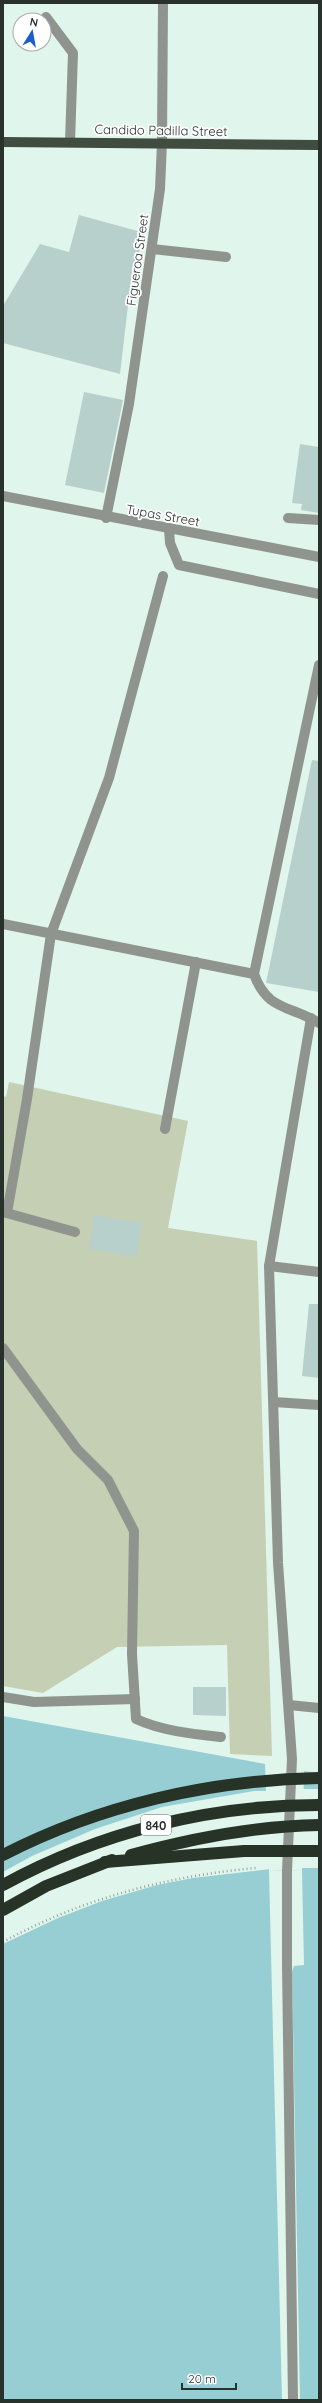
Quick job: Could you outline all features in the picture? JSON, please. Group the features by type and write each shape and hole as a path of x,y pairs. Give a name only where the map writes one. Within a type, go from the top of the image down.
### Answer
{"highway":[{"path":"3,1855 60,1828 160,1798 248,1781 319,1778"},
{"name":"840","path":"3,1885 37,1867 105,1840 180,1818 254,1808 319,1804"},
{"name":"840","path":"3,1910 46,1886 105,1862 181,1841 246,1830 319,1825"},
{"path":"105,1862 244,1851 319,1851"}],"main road":[{"name":"Candido Padilla Street","path":"3,142 319,145"}],"street":[{"name":"Figueroa Street","path":"106,518 129,404 152,249 162,143 164,3"},
{"path":"52,25 73,53 70,142"},
{"path":"152,249 226,257"},
{"name":"Tupas Street","path":"3,496 106,518 319,557"},
{"path":"288,518 319,520"},
{"path":"169,529 170,543 179,565 319,594"},
{"path":"75,1232 5,1212 27,1099 51,934 110,778 163,576"},
{"path":"293,2400 287,1965 287,1871 292,1759 278,1563 269,1266 315,1021 270,1001 260,990 254,974 319,665"},
{"path":"3,924 254,974"},
{"path":"165,1129 196,962"},
{"path":"269,1266 319,1272"},
{"path":"3,1348 77,1449 108,1480 134,1531 132,1654 136,1719 148,1724 197,1734 221,1737"},
{"path":"274,1402 319,1405"},
{"path":"3,1697 34,1702 135,1699"},
{"path":"289,1705 319,1708"}],"path":[{"path":"3,1942 57,1916 102,1899 157,1882 192,1875 260,1867"}],"green space":[{"path":"9,1082 188,1121 168,1228 257,1241 272,1756 230,1754 227,1645 117,1647 43,1693 3,1686 3,1096 6,1097"}],"water":[{"path":"3,1716 265,1764 269,1871 302,1870 304,1771 319,1773 319,2400 3,2400"}],"pier":[{"path":"301,1789 319,1789 319,1868 300,1868"},
{"path":"254,1791 268,1791 271,1869 193,1878 157,1885 102,1901 58,1918 3,1944 3,1872 32,1856 95,1829 162,1807"},
{"path":"302,1870 304,1965 294,1966 292,1972 300,2400 282,2400 269,1871"}],"building":[{"path":"79,215 145,233 136,263 133,263 120,374 3,343 3,306 40,244 69,252"},
{"path":"84,392 123,400 104,493 65,485"},
{"path":"300,444 319,447 319,513 301,510 302,504 292,503"},
{"path":"312,760 319,761 319,992 266,983"},
{"path":"94,1215 142,1223 136,1257 89,1249"},
{"path":"309,1304 319,1304 319,1378 302,1376"},
{"path":"193,1687 226,1687 226,1716 193,1715"}]}
